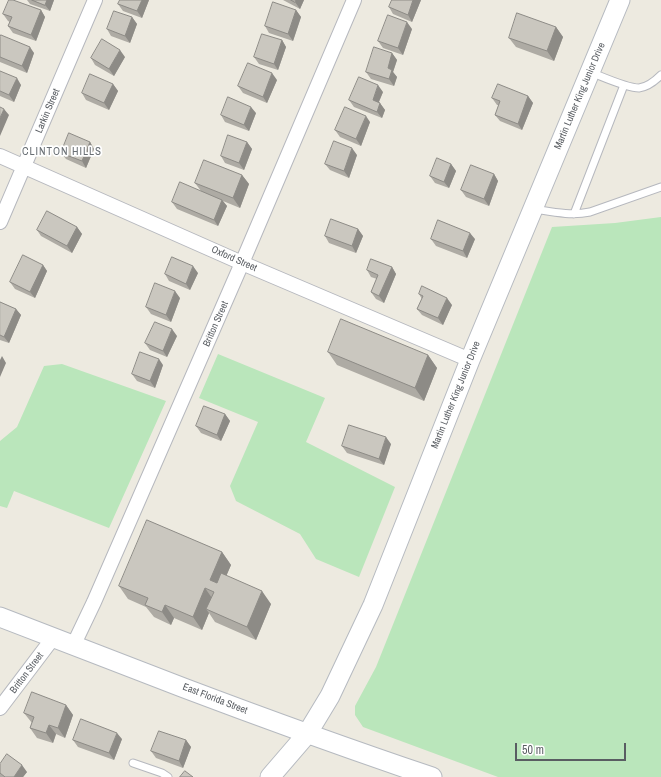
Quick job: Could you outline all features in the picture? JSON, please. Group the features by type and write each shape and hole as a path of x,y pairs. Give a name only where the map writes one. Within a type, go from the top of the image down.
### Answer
{"main road":[{"name":"Martin Luther King Junior Drive","path":"270,777 307,734 330,696 373,605 470,360 620,0"},
{"name":"East Florida Street","path":"0,617 307,734 432,777"}],"street":[{"name":"Larkin Street","path":"0,222 95,0"},
{"name":"Britton Street","path":"73,646 94,602 242,263 354,0"},
{"name":"Oxford Street","path":"0,156 242,263 470,360"},
{"name":"Britton Street","path":"0,708 54,638"}],"lane":[{"path":"590,72 624,85 640,88 653,83 661,75"},
{"path":"574,214 624,85"},
{"path":"532,209 579,214 590,212 661,187"},
{"path":"133,763 162,773 168,777"}],"green space":[{"path":"661,217 661,777 498,777 363,727 355,715 355,706 376,667 552,227 615,223"},
{"path":"218,354 325,398 306,442 395,487 359,577 316,559 300,534 236,501 230,486 258,422 199,398"},
{"path":"62,364 166,401 109,528 14,491 7,508 0,506 0,441 17,427 44,366"}],"building":[{"path":"9,0 41,10 31,35 8,26 12,17 3,14"},
{"path":"32,0 47,0 45,5"},
{"path":"120,0 142,0 137,11 118,4"},
{"path":"392,0 413,0 408,15 389,7"},
{"path":"273,2 296,10 288,34 265,26"},
{"path":"114,11 132,17 125,36 107,29"},
{"path":"517,13 556,27 547,51 509,38"},
{"path":"388,15 407,22 398,48 378,41"},
{"path":"262,34 282,40 274,64 254,57"},
{"path":"1,35 30,47 22,66 0,57"},
{"path":"102,39 120,50 109,69 91,58"},
{"path":"374,47 392,53 388,68 392,70 389,79 366,72"},
{"path":"248,63 272,73 263,97 238,86"},
{"path":"0,71 17,78 9,95 0,91"},
{"path":"90,74 113,84 104,103 82,93"},
{"path":"359,77 378,85 373,100 380,103 377,112 349,100"},
{"path":"498,84 528,96 518,124 495,115 500,101 492,98"},
{"path":"228,97 251,107 244,125 221,115"},
{"path":"0,107 4,109 0,118"},
{"path":"345,107 366,116 356,139 335,130"},
{"path":"69,133 90,142 82,161 61,153"},
{"path":"228,135 247,142 239,163 221,156"},
{"path":"334,141 352,148 344,171 325,164"},
{"path":"437,158 451,164 444,182 430,176"},
{"path":"204,160 242,175 233,198 195,183"},
{"path":"471,165 494,174 484,199 461,190"},
{"path":"180,182 222,200 214,220 172,202"},
{"path":"47,211 77,227 67,246 37,230"},
{"path":"331,219 358,229 352,246 325,236"},
{"path":"438,220 470,233 463,251 431,239"},
{"path":"23,255 43,265 30,292 10,282"},
{"path":"172,257 193,266 186,284 165,274"},
{"path":"371,259 392,267 379,296 371,292 378,275 367,270"},
{"path":"155,283 175,291 166,315 146,307"},
{"path":"422,286 447,298 438,318 417,309 423,296 419,294"},
{"path":"0,302 16,309 4,337 0,335"},
{"path":"341,319 428,355 415,388 328,352"},
{"path":"155,322 172,329 163,351 145,343"},
{"path":"140,352 159,359 150,381 132,374"},
{"path":"204,406 225,414 217,435 196,426"},
{"path":"349,425 386,437 379,459 342,446"},
{"path":"147,520 222,552 210,580 217,583 221,573 262,591 247,627 206,609 214,592 205,588 193,617 165,605 162,612 145,605 148,598 119,586"},
{"path":"32,692 66,705 58,728 49,725 46,733 30,728 34,717 24,713"},
{"path":"81,719 117,733 109,753 73,740"},
{"path":"159,731 186,740 179,761 151,751"},
{"path":"7,754 22,765 14,777 5,777 0,773 0,764"},
{"path":"185,771 193,777 180,777"}],"district":[{"name":"CLINTON HILLS","path":"62,152"}]}
